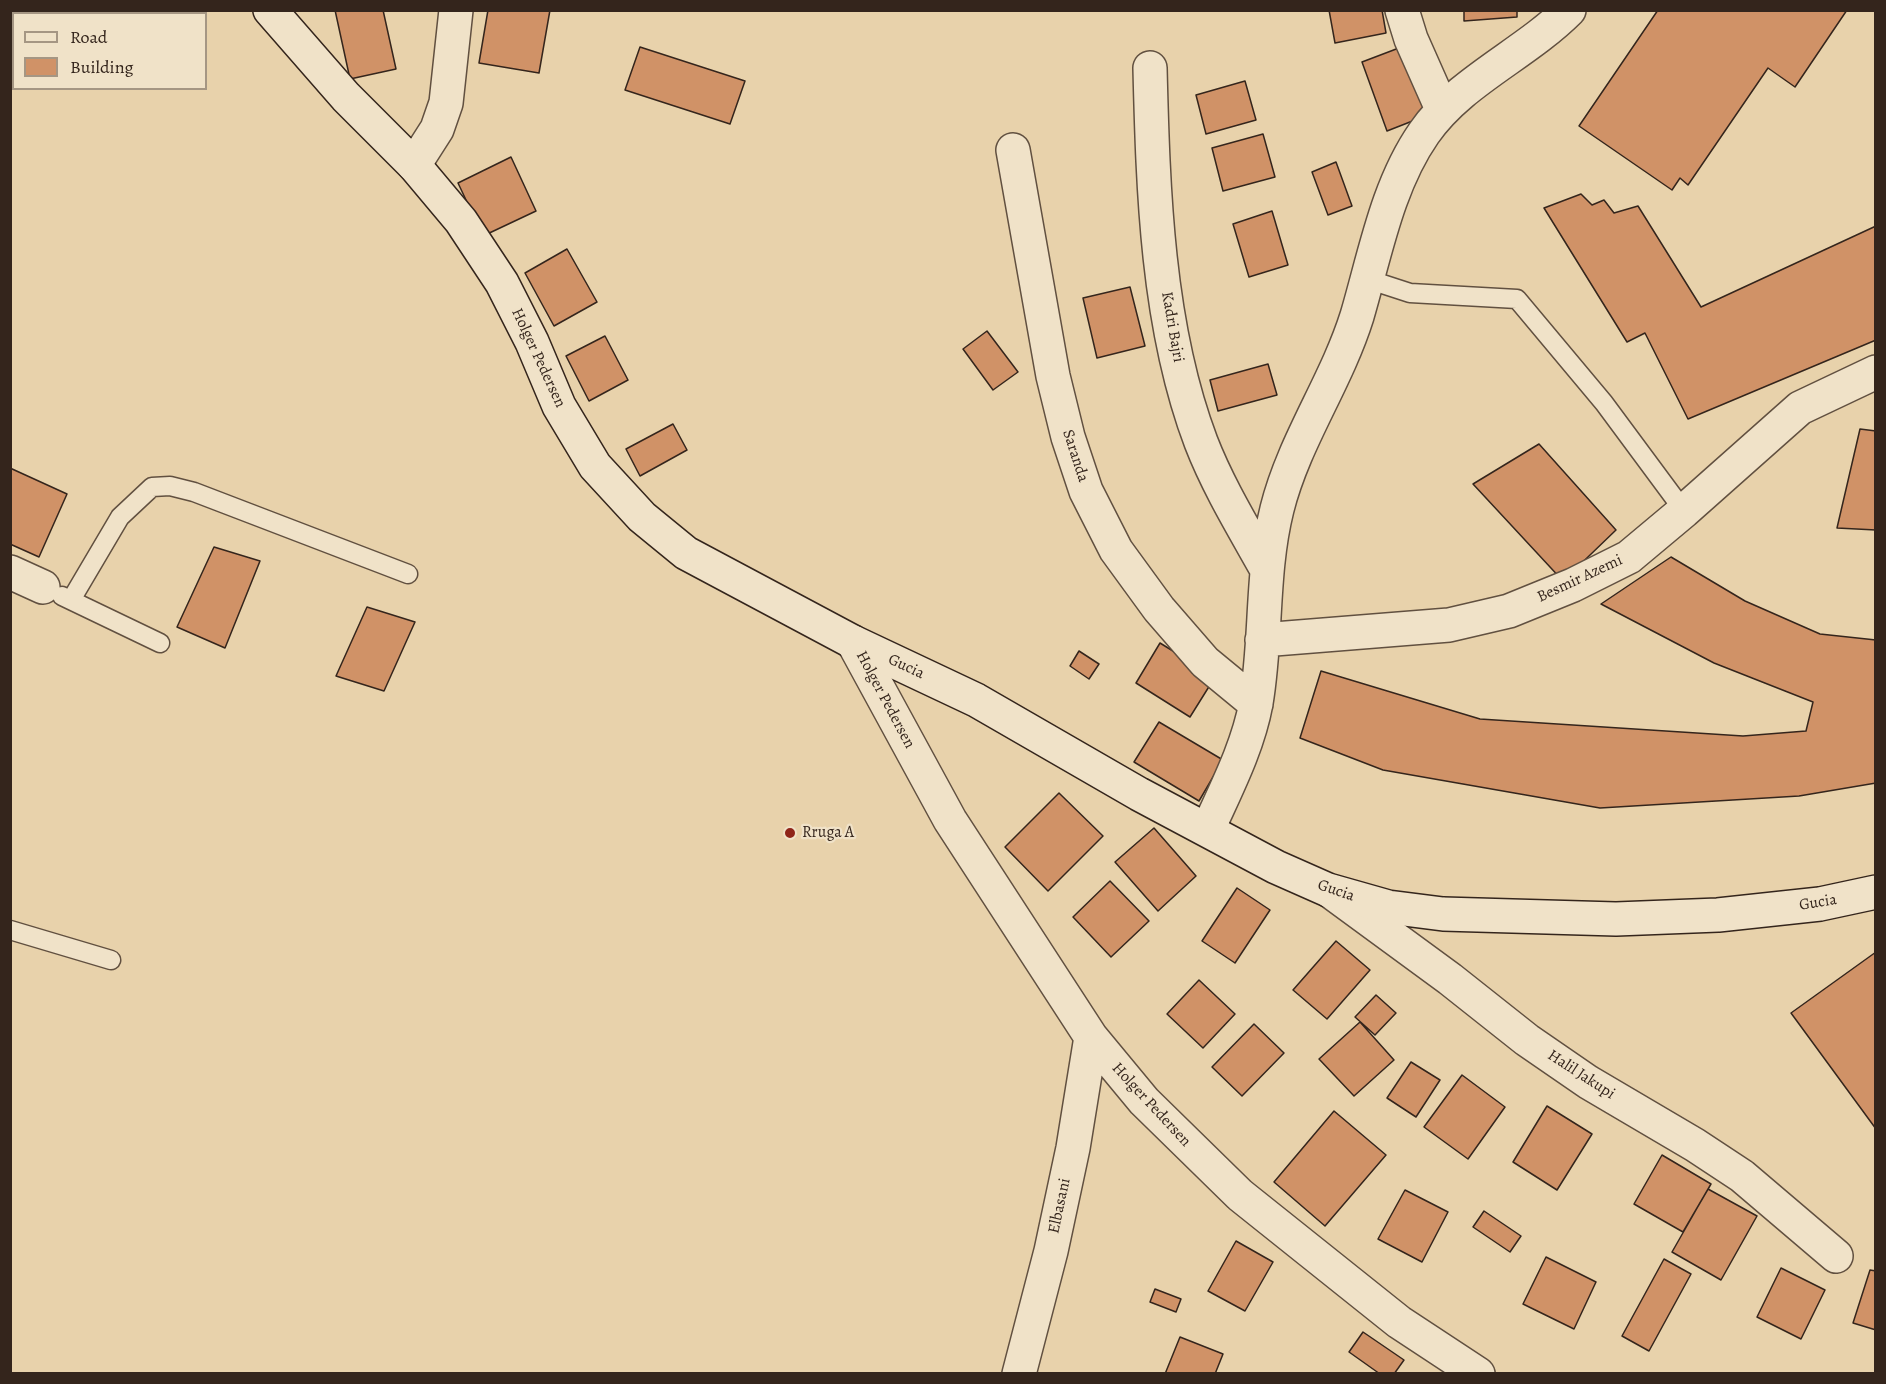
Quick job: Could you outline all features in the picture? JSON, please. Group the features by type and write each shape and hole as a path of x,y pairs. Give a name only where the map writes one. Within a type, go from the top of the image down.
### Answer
{"street":[{"name":"Holger Pedersen","path":"270,10 346,97 414,165 461,221 502,282 532,342 559,406 595,466 642,517 686,553 853,642 950,820 1091,1037 1144,1101 1240,1195 1399,1322 1478,1374"},
{"path":"414,165 437,129 446,103 456,10"},
{"path":"1402,10 1411,39 1442,109"},
{"path":"1208,830 1234,773 1256,704 1266,568 1276,511 1288,470 1342,355 1356,319 1387,212 1405,166 1422,135 1442,109 1569,10"},
{"name":"Kadri Bajri","path":"1150,68 1153,178 1165,290 1180,374 1201,442 1228,500 1266,568"},
{"name":"Saranda","path":"1013,150 1053,376 1068,437 1086,491 1116,550 1159,609 1205,662 1256,704"},
{"name":"Besmir Azemi","path":"1262,640 1449,625 1509,611 1573,585 1629,557 1800,408 1875,372"},
{"path":"10,572 57,594"},
{"name":"Gucia","path":"853,642 976,700 1139,794 1276,867 1328,890 1388,907 1443,914 1616,919 1718,915 1820,904 1875,892"},
{"name":"Halil Jakupi","path":"1328,890 1450,979 1527,1040 1588,1082 1695,1145 1742,1176 1836,1256"},
{"name":"Elbasani","path":"1019,1374 1051,1251 1091,1037"}],"lane":[{"path":"1368,279 1410,293 1517,298 1604,403 1684,511"},
{"path":"160,643 57,594 120,517 152,487 170,486 194,492 408,574"},
{"path":"10,930 111,960"}],"building":[{"path":"335,10 383,10 396,69 350,79"},
{"path":"488,10 550,10 539,73 479,63"},
{"path":"1329,10 1382,10 1386,33 1335,43"},
{"path":"1464,10 1517,10 1517,17 1464,21"},
{"path":"1658,10 1847,10 1795,87 1768,68 1688,185 1680,178 1672,190 1579,126"},
{"path":"1412,43 1438,111 1387,131 1362,62"},
{"path":"640,47 745,81 730,124 625,90"},
{"path":"1245,81 1256,120 1206,134 1196,95"},
{"path":"1263,134 1275,177 1223,191 1212,148"},
{"path":"511,157 536,211 483,236 458,183"},
{"path":"1336,162 1352,206 1328,215 1312,172"},
{"path":"1581,194 1592,205 1604,200 1614,213 1638,206 1701,307 1876,226 1876,340 1688,419 1645,333 1627,342 1544,208"},
{"path":"1272,211 1288,265 1249,277 1233,224"},
{"path":"567,249 597,302 554,326 525,273"},
{"path":"1130,287 1145,346 1097,358 1083,298"},
{"path":"987,331 1018,372 993,390 963,349"},
{"path":"605,336 628,380 589,401 566,356"},
{"path":"1268,364 1277,395 1218,411 1210,380"},
{"path":"673,424 687,450 640,476 626,449"},
{"path":"1860,429 1876,431 1876,530 1837,528"},
{"path":"1539,444 1616,530 1563,581 1473,484"},
{"path":"10,468 67,494 39,557 10,544"},
{"path":"214,547 260,561 225,648 177,627"},
{"path":"1671,557 1745,601 1820,634 1876,640 1876,783 1799,796 1600,808 1383,770 1300,738 1321,671 1480,719 1743,736 1806,731 1813,702 1714,663 1601,604"},
{"path":"367,607 415,622 384,691 336,676"},
{"path":"1160,643 1215,677 1190,717 1136,683"},
{"path":"1079,651 1099,664 1089,679 1070,666"},
{"path":"1159,722 1223,760 1199,801 1134,762"},
{"path":"1059,793 1103,836 1048,891 1005,847"},
{"path":"1154,828 1196,876 1158,911 1115,862"},
{"path":"1110,881 1149,921 1111,957 1073,917"},
{"path":"1237,888 1270,910 1235,963 1202,941"},
{"path":"1336,941 1370,970 1327,1019 1293,990"},
{"path":"1876,952 1876,1129 1791,1013"},
{"path":"1199,980 1235,1014 1203,1048 1167,1014"},
{"path":"1376,995 1396,1013 1375,1035 1355,1017"},
{"path":"1360,1022 1394,1060 1354,1096 1319,1059"},
{"path":"1254,1024 1284,1053 1242,1096 1212,1067"},
{"path":"1411,1062 1440,1080 1416,1117 1387,1098"},
{"path":"1462,1075 1505,1107 1468,1159 1424,1127"},
{"path":"1547,1106 1592,1134 1557,1190 1513,1162"},
{"path":"1334,1111 1386,1155 1325,1226 1274,1182"},
{"path":"1662,1155 1711,1184 1683,1232 1634,1204"},
{"path":"1708,1189 1757,1216 1721,1280 1672,1252"},
{"path":"1405,1190 1448,1212 1422,1262 1378,1239"},
{"path":"1484,1211 1521,1236 1510,1252 1473,1227"},
{"path":"1236,1241 1273,1262 1245,1311 1208,1291"},
{"path":"1546,1257 1596,1282 1574,1329 1523,1304"},
{"path":"1664,1259 1691,1274 1649,1351 1622,1336"},
{"path":"1781,1268 1825,1290 1801,1339 1757,1317"},
{"path":"1870,1270 1876,1271 1876,1330 1853,1323"},
{"path":"1155,1289 1181,1299 1176,1312 1150,1302"},
{"path":"1363,1332 1404,1360 1394,1374 1380,1374 1349,1352"},
{"path":"1180,1337 1223,1354 1215,1374 1165,1374"}],"place":[{"name":"Rruga A","path":"790,833"}]}
